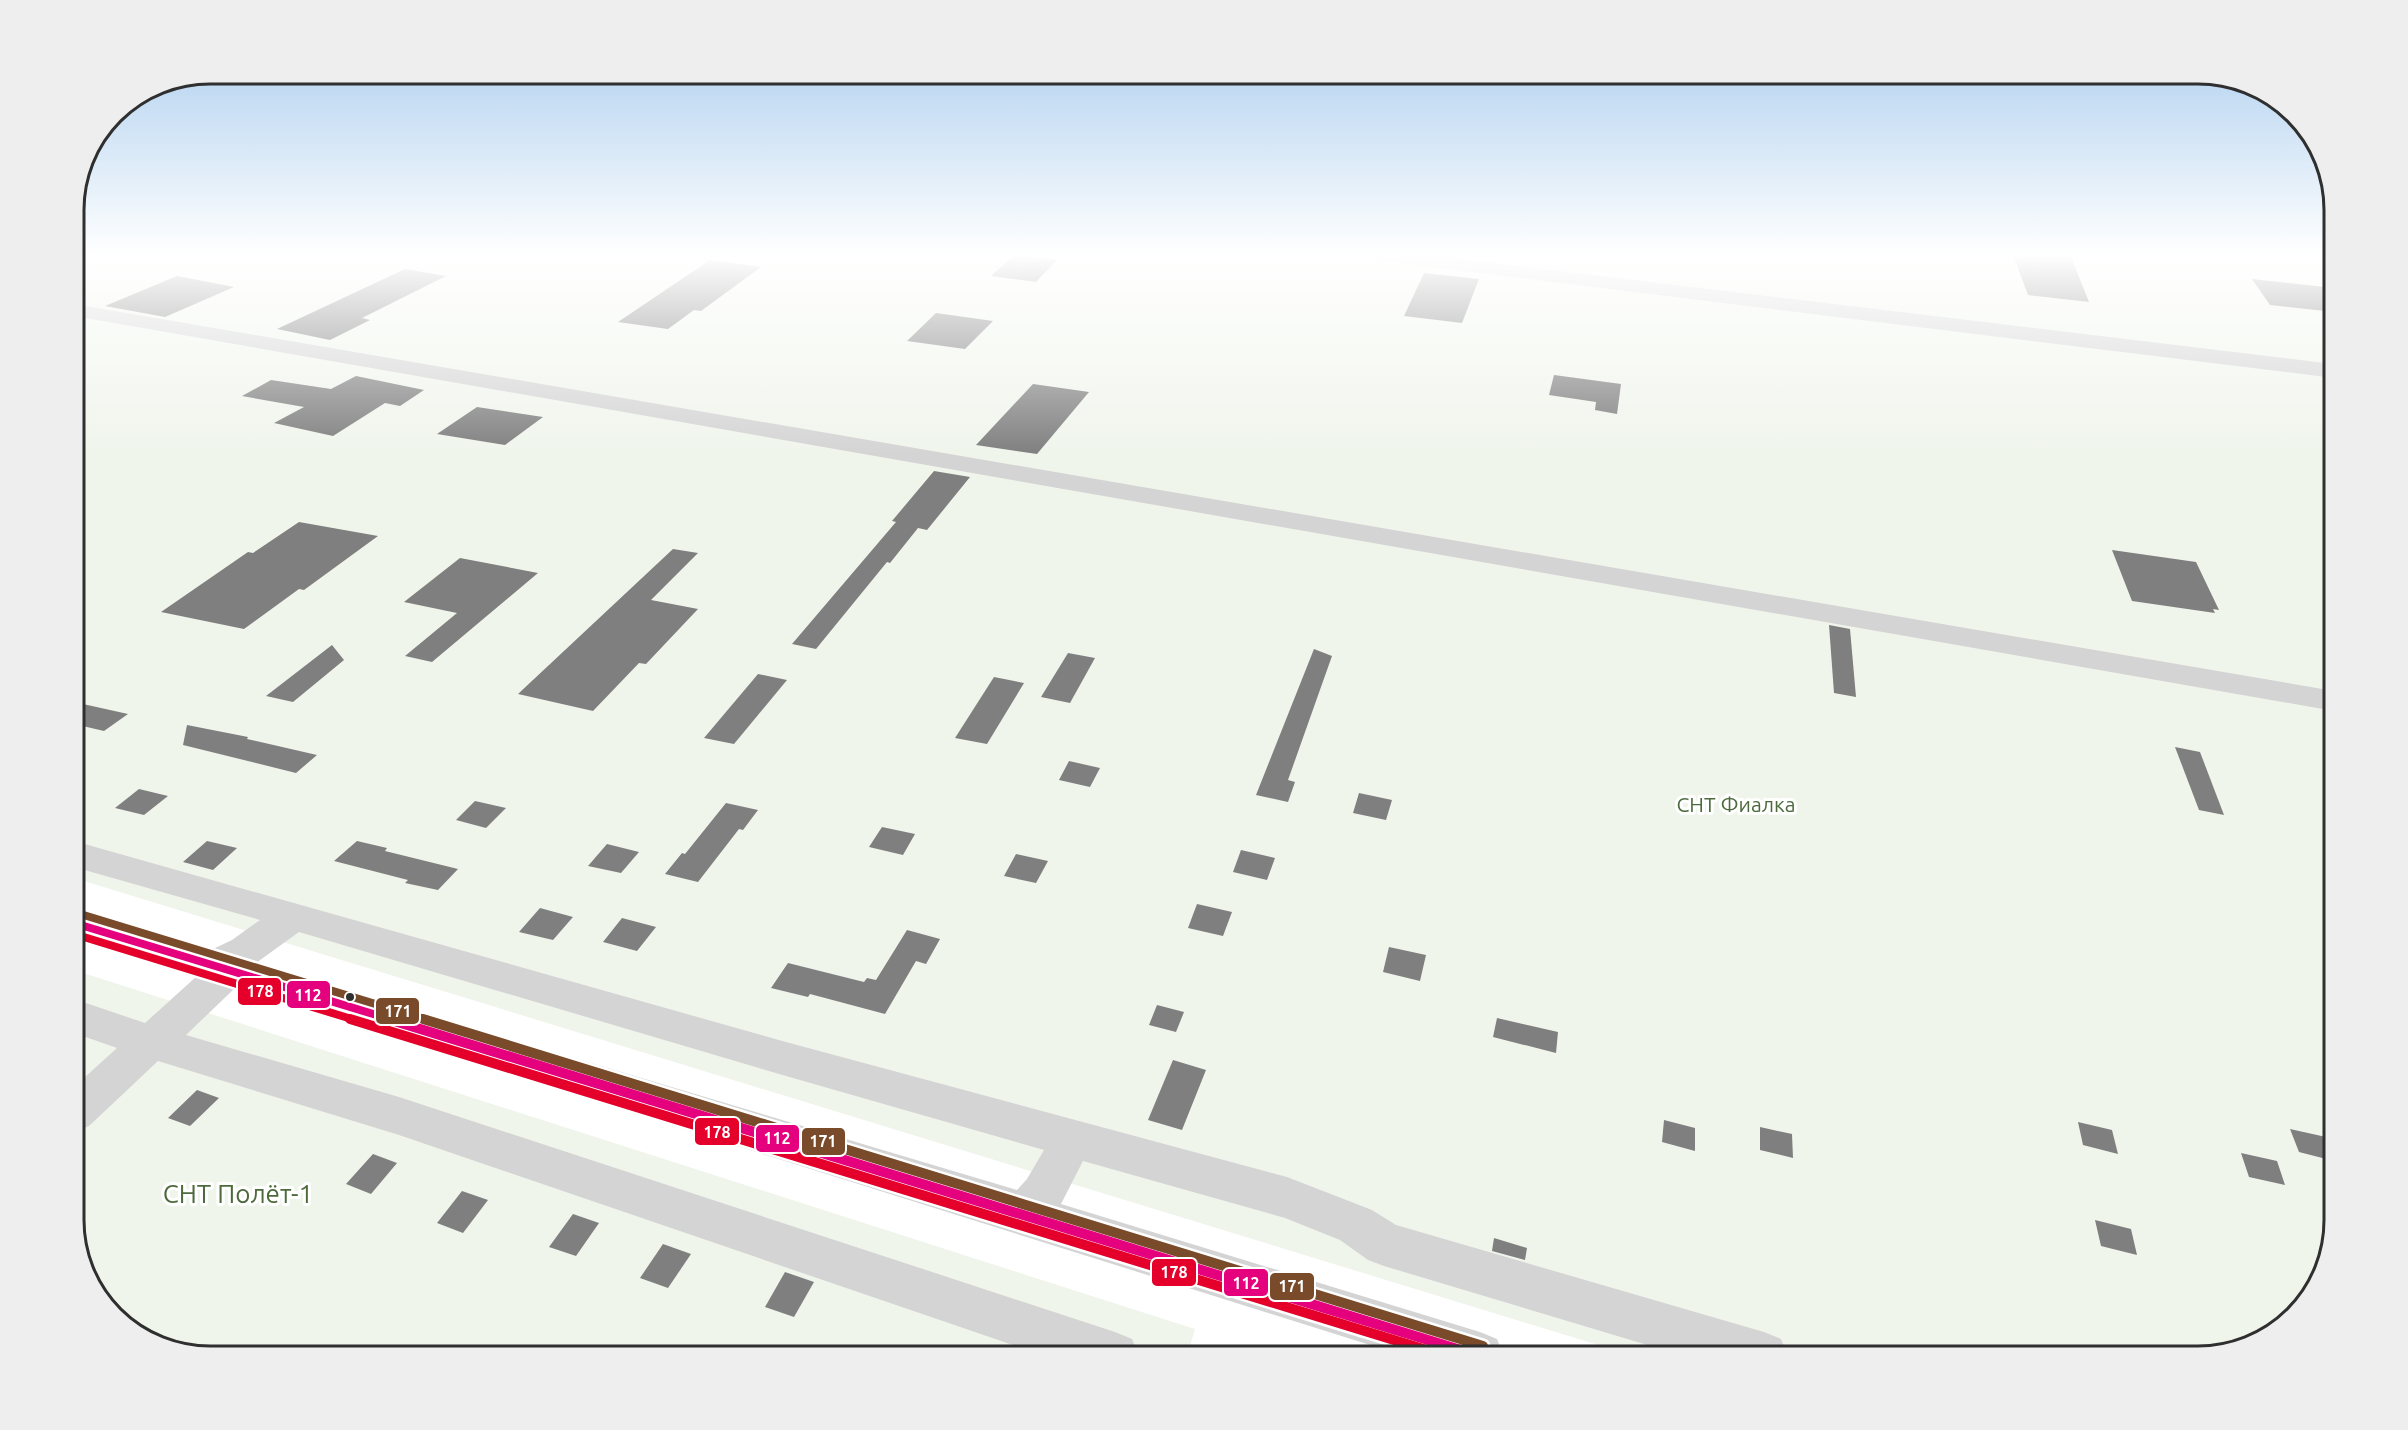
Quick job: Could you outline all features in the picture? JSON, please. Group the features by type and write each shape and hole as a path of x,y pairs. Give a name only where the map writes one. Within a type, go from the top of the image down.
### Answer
{"street":[{"path":"142,322 2324,699"},
{"path":"1937,322 2324,370"},
{"path":"84,857 786,1059 1287,1198 1356,1225 1384,1244 1730,1346"},
{"path":"84,1104 153,1042 222,968 294,916"},
{"path":"84,926 1448,1346"},
{"path":"84,1020 399,1116 1085,1346"},
{"path":"1024,1215 1043,1194 1065,1153"}],"green space":[{"name":"СНТ Фиалка","path":"84,322 2324,322 2324,1220 2320,1252 2307,1283 2298,1297 2275,1320 2261,1329 2230,1342 2214,1345 1601,1346 84,881"},
{"name":"СНТ Полёт-1","path":"84,973 1195,1329 1190,1346 210,1346 178,1342 147,1329 133,1320 115,1303 97,1276 86,1244 84,1228"}],"building":[{"path":"293,322 367,322 330,340 277,329"},
{"path":"618,322 678,322 668,329"},
{"path":"927,322 992,322 965,349 907,341"},
{"path":"1554,375 1621,384 1617,414 1595,410 1596,402 1549,395"},
{"path":"356,376 424,390 400,406 385,403 333,436 274,423 304,407 242,396 271,380 331,389"},
{"path":"1033,384 1089,392 1037,454 976,445"},
{"path":"477,407 543,417 505,445 437,434"},
{"path":"934,471 970,477 927,530 918,528 890,563 887,562 816,649 792,644 896,522 892,521"},
{"path":"299,522 378,536 304,590 299,589 244,629 161,612 248,552 253,553"},
{"path":"673,549 698,553 651,600 698,609 646,664 639,663 593,711 518,694"},
{"path":"2112,550 2196,562 2219,610 2213,609 2215,613 2132,601"},
{"path":"460,558 538,573 432,662 405,656 457,613 404,602"},
{"path":"1829,625 1850,629 1856,697 1834,693"},
{"path":"332,645 344,660 293,702 266,696"},
{"path":"1314,649 1332,656 1288,780 1295,782 1288,802 1256,795"},
{"path":"1068,653 1095,658 1070,703 1041,697"},
{"path":"758,674 787,680 734,744 704,738"},
{"path":"994,677 1024,683 987,744 955,738"},
{"path":"84,704 128,714 104,731 84,726"},
{"path":"187,725 248,737 247,739 317,755 296,773 183,745"},
{"path":"2175,747 2200,752 2224,815 2199,810"},
{"path":"1069,761 1100,768 1090,787 1059,780"},
{"path":"139,789 168,796 144,815 115,808"},
{"path":"1359,793 1392,800 1386,820 1353,813"},
{"path":"475,801 506,808 486,828 456,820"},
{"path":"726,803 758,810 743,830 739,829 698,882 665,874 682,853 685,854"},
{"path":"882,827 915,834 903,855 869,847"},
{"path":"207,841 237,848 213,870 183,862"},
{"path":"357,841 387,848 385,851 458,869 438,890 405,883 408,880 334,861"},
{"path":"607,844 639,852 621,873 588,866"},
{"path":"1241,850 1275,858 1267,880 1233,872"},
{"path":"1016,854 1048,861 1036,883 1004,876"},
{"path":"1197,904 1232,912 1223,936 1188,928"},
{"path":"540,908 573,917 553,940 519,932"},
{"path":"622,918 656,927 637,951 603,942"},
{"path":"907,930 940,939 926,964 916,961 885,1014 810,994 808,997 771,988 788,963 864,982 867,978 876,980"},
{"path":"1389,947 1426,955 1420,981 1383,972"},
{"path":"1157,1005 1184,1012 1176,1032 1149,1025"},
{"path":"1497,1018 1558,1032 1556,1053 1493,1037"},
{"path":"1173,1060 1206,1070 1182,1130 1148,1120"},
{"path":"197,1090 219,1098 190,1126 168,1118"},
{"path":"1664,1120 1695,1128 1695,1151 1662,1142"},
{"path":"2078,1122 2112,1130 2118,1154 2083,1145"},
{"path":"1760,1127 1792,1134 1793,1158 1760,1150"},
{"path":"2290,1129 2324,1137 2324,1158 2299,1152"},
{"path":"2241,1153 2277,1161 2285,1185 2249,1177"},
{"path":"373,1154 397,1163 371,1194 346,1184"},
{"path":"462,1191 488,1200 463,1233 437,1223"},
{"path":"573,1214 599,1223 576,1256 549,1247"},
{"path":"2095,1220 2131,1229 2137,1255 2101,1246"},
{"path":"1494,1238 1527,1248 1525,1260 1492,1251"},
{"path":"663,1244 691,1254 668,1288 640,1278"},
{"path":"785,1272 814,1282 794,1317 765,1307"}],"transit line":[{"name":"171","path":"84,915 1077,1219 1483,1346"},
{"name":"112","path":"84,926 1448,1346"},
{"name":"178","path":"84,937 1413,1346"}]}
